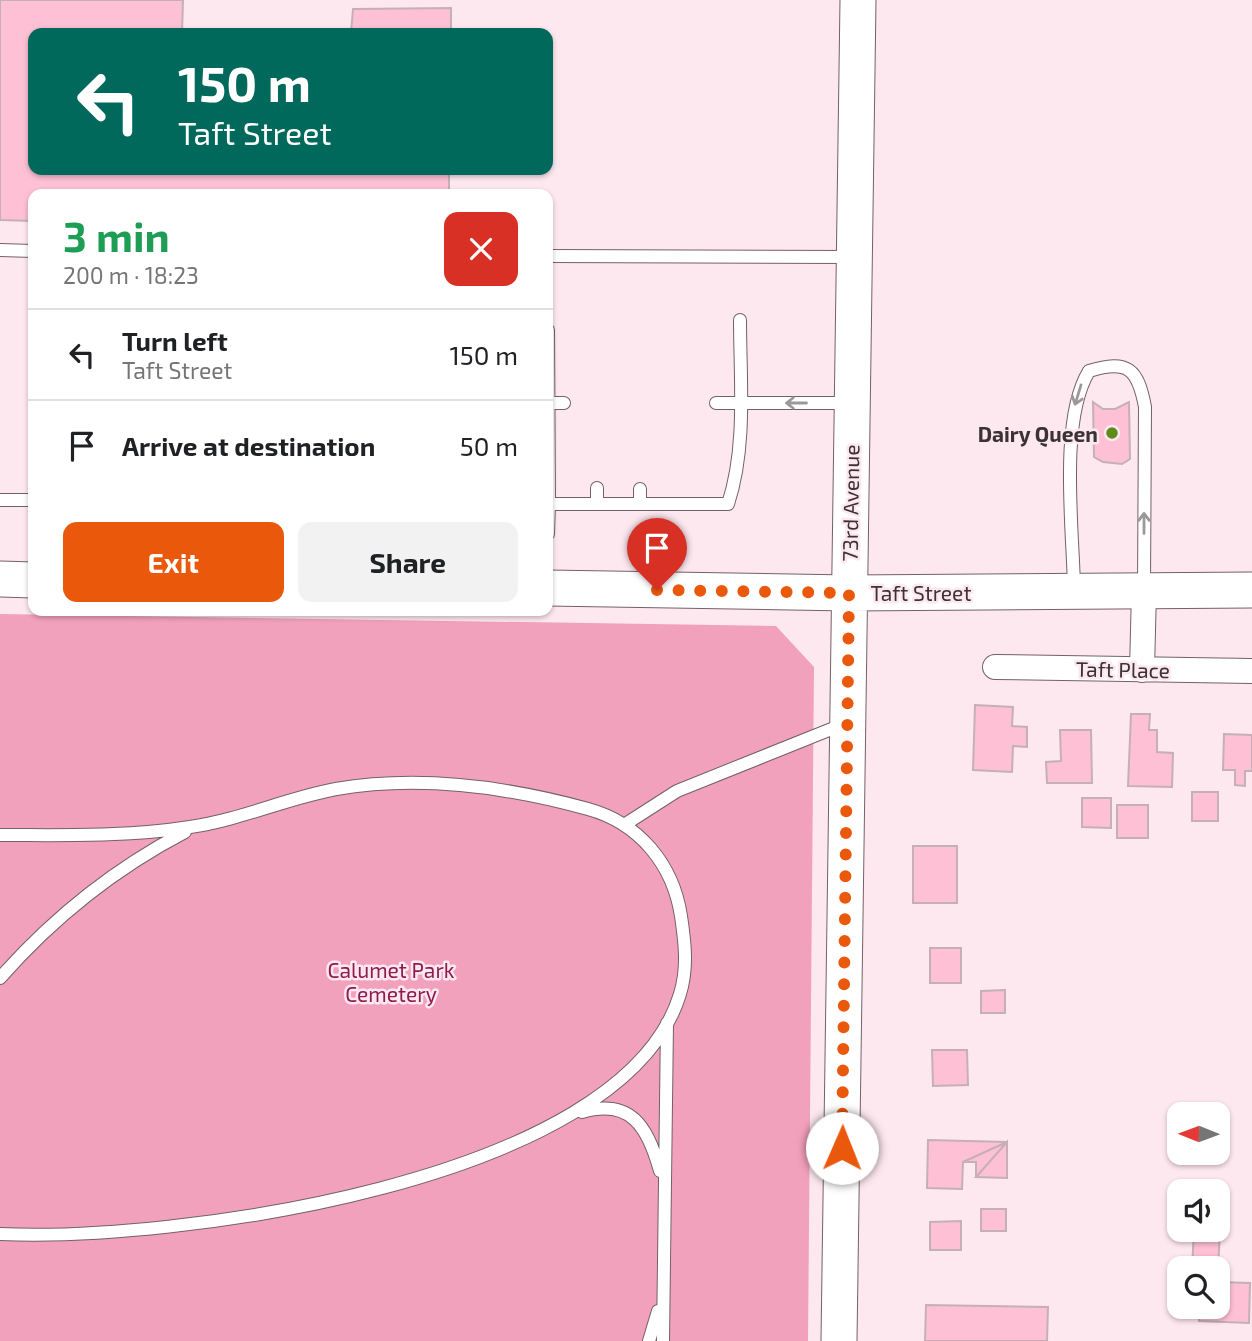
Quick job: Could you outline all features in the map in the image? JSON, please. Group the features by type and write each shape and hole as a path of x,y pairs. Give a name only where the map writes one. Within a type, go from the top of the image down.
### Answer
{"street":[{"name":"73rd Avenue","path":"839,1341 858,0"},
{"path":"0,579 28,580"},
{"name":"Taft Street","path":"553,588 849,593 1252,590"},
{"path":"1142,670 1144,591"},
{"name":"Taft Place","path":"995,667 1252,671"}],"lane":[{"path":"0,250 28,251"},
{"path":"553,256 854,257"},
{"path":"553,504 728,504 736,483 740,320"},
{"path":"1074,591 1071,422 1079,388 1089,371 1110,364 1125,367 1140,380 1145,407 1144,591"},
{"path":"553,403 565,402"},
{"path":"716,403 852,403"},
{"path":"597,488 597,503"},
{"path":"640,489 640,504"},
{"path":"680,490 680,504"},
{"path":"0,500 28,500"},
{"path":"624,825 677,790 847,723"},
{"path":"0,835 143,834 194,827 338,789 402,784 459,785 507,792 590,810 624,825 640,835 658,855 680,905 686,968 679,998 667,1023 631,1068 572,1115"},
{"path":"0,978 43,933 109,876 194,827"},
{"path":"663,1341 667,1023"},
{"path":"0,1234 127,1232 292,1209 436,1172 532,1136 572,1115 598,1107 621,1110 633,1116 655,1153 663,1185"},
{"path":"649,1341 662,1301"}],"green space":[{"name":"Calumet Park Cemetery","path":"0,614 776,626 814,667 808,1341 0,1341"}],"building":[{"path":"0,0 183,0 182,28 28,28 28,175 449,175 449,189 28,189 28,221 0,220"},
{"path":"451,8 451,28 351,28 353,9"},
{"name":"Dairy Queen","path":"1093,402 1103,409 1115,409 1129,402 1130,459 1122,464 1103,462 1094,457"},
{"path":"975,705 1013,707 1012,726 1027,727 1027,747 1013,746 1012,772 973,770"},
{"path":"1131,714 1150,714 1149,730 1157,730 1157,752 1173,753 1172,787 1128,786"},
{"path":"1060,730 1091,730 1092,783 1047,783 1046,762 1061,761"},
{"path":"1224,734 1252,735 1252,771 1245,771 1245,786 1235,785 1235,770 1223,770"},
{"path":"1192,792 1218,792 1218,821 1192,821"},
{"path":"1082,798 1111,798 1111,828 1082,827"},
{"path":"1117,805 1148,805 1148,838 1117,838"},
{"path":"913,846 957,846 957,903 913,903"},
{"path":"930,948 961,948 961,983 930,983"},
{"path":"1005,990 1005,1013 981,1013 981,991"},
{"path":"932,1050 967,1050 968,1085 933,1086"},
{"path":"928,1140 1007,1142 963,1162 962,1189 927,1188"},
{"path":"928,1140 1007,1142 1007,1178 976,1177 976,1162 963,1162 962,1189 927,1188"},
{"path":"1007,1142 1007,1178 976,1177"},
{"path":"981,1209 1006,1209 1006,1231 981,1231"},
{"path":"961,1221 961,1250 930,1250 930,1222"},
{"path":"1193,1242 1219,1242 1219,1256 1193,1256"},
{"path":"1230,1282 1250,1283 1249,1323 1199,1321 1230,1319"},
{"path":"926,1305 1048,1307 1047,1341 925,1341"}],"place":[{"name":"Dairy Queen","path":"1112,433"}],"route":[{"path":"657,590 849,593 842,1148"}]}
